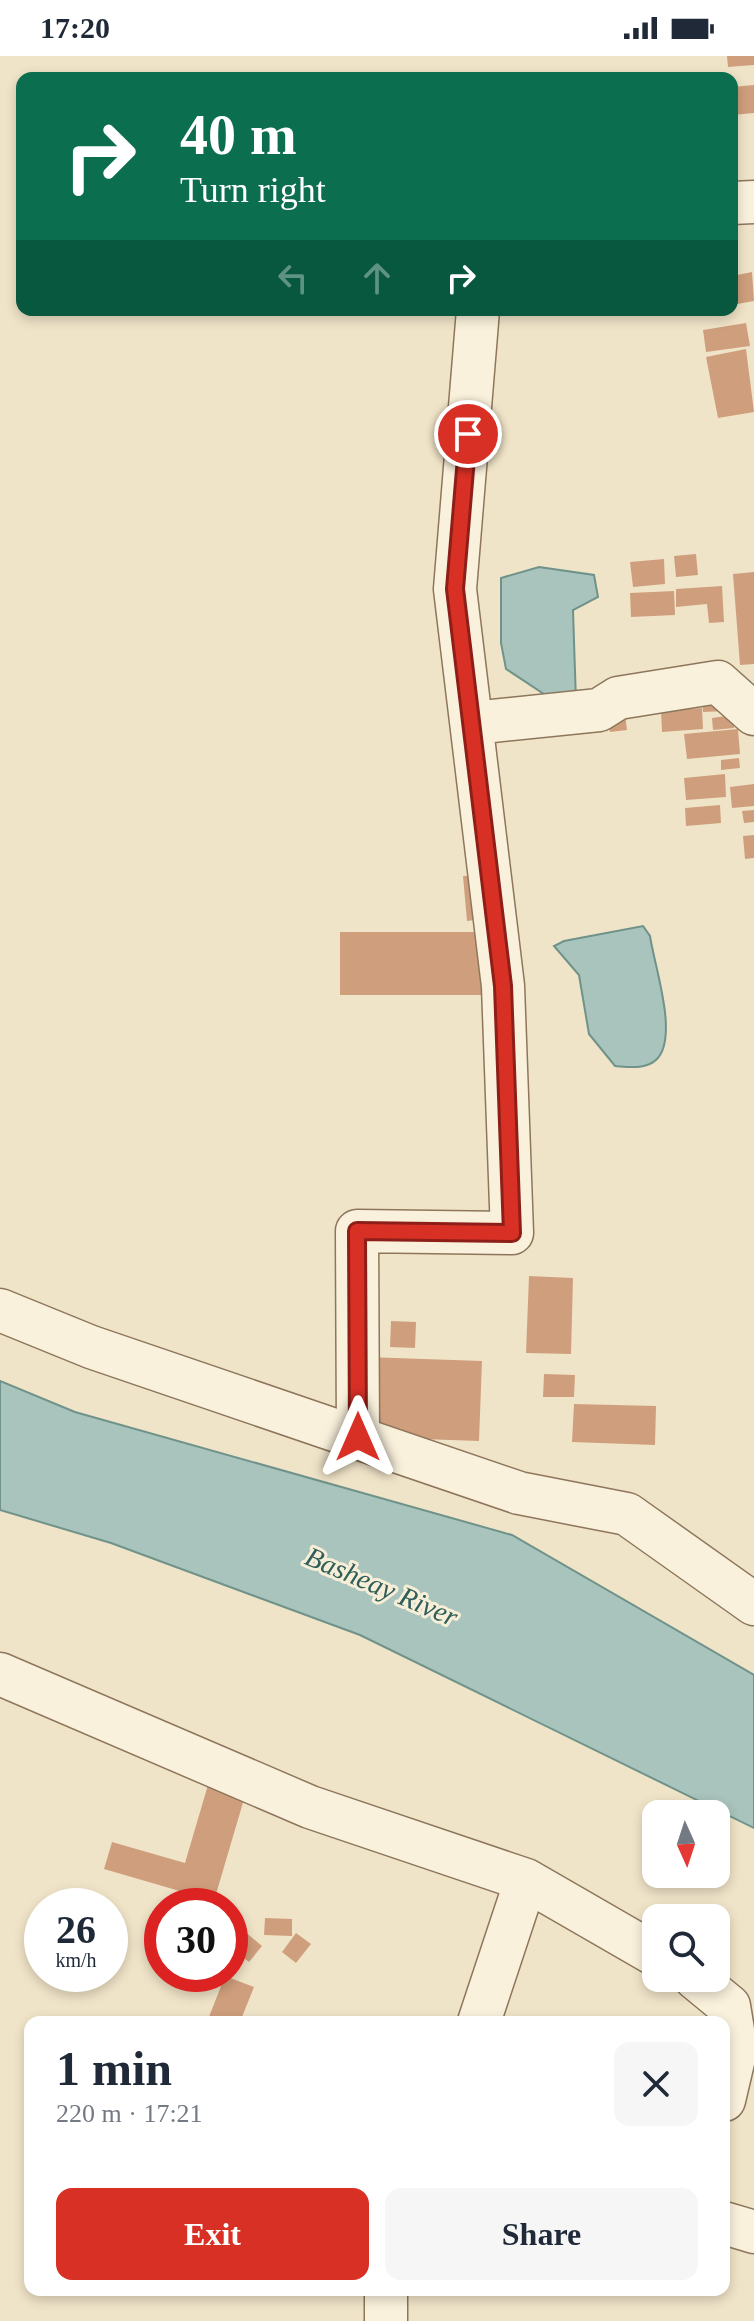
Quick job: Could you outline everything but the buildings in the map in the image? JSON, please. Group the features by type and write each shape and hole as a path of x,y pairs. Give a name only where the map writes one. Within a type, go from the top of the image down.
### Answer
{"street":[{"path":"358,1437 357,1231 512,1233 503,986 455,589 478,316"},
{"path":"473,723 599,710 618,698 718,682 754,714"},
{"path":"0,1310 91,1347 519,1493 627,1514 754,1604"},
{"path":"0,1674 310,1807 526,1880 642,1947"},
{"path":"481,2016 526,1880"},
{"path":"712,1992 729,2006 736,2049 730,2074"},
{"path":"730,2225 754,2232"},
{"path":"386,2296 386,2321"}],"water":[{"path":"539,567 594,575 598,597 573,610 576,702 553,700 506,669 501,643 501,578"},
{"path":"643,926 650,936 666,1018 666,1034 657,1059 648,1065 615,1066 589,1034 579,975 554,946 564,941"},
{"name":"Basheay River","path":"0,1381 75,1412 512,1535 754,1675 754,1828 730,1816 730,1800 697,1800 360,1635 111,1543 0,1510"}],"route":[{"path":"358,1437 357,1231 512,1233 503,986 455,589 468,434"}]}
